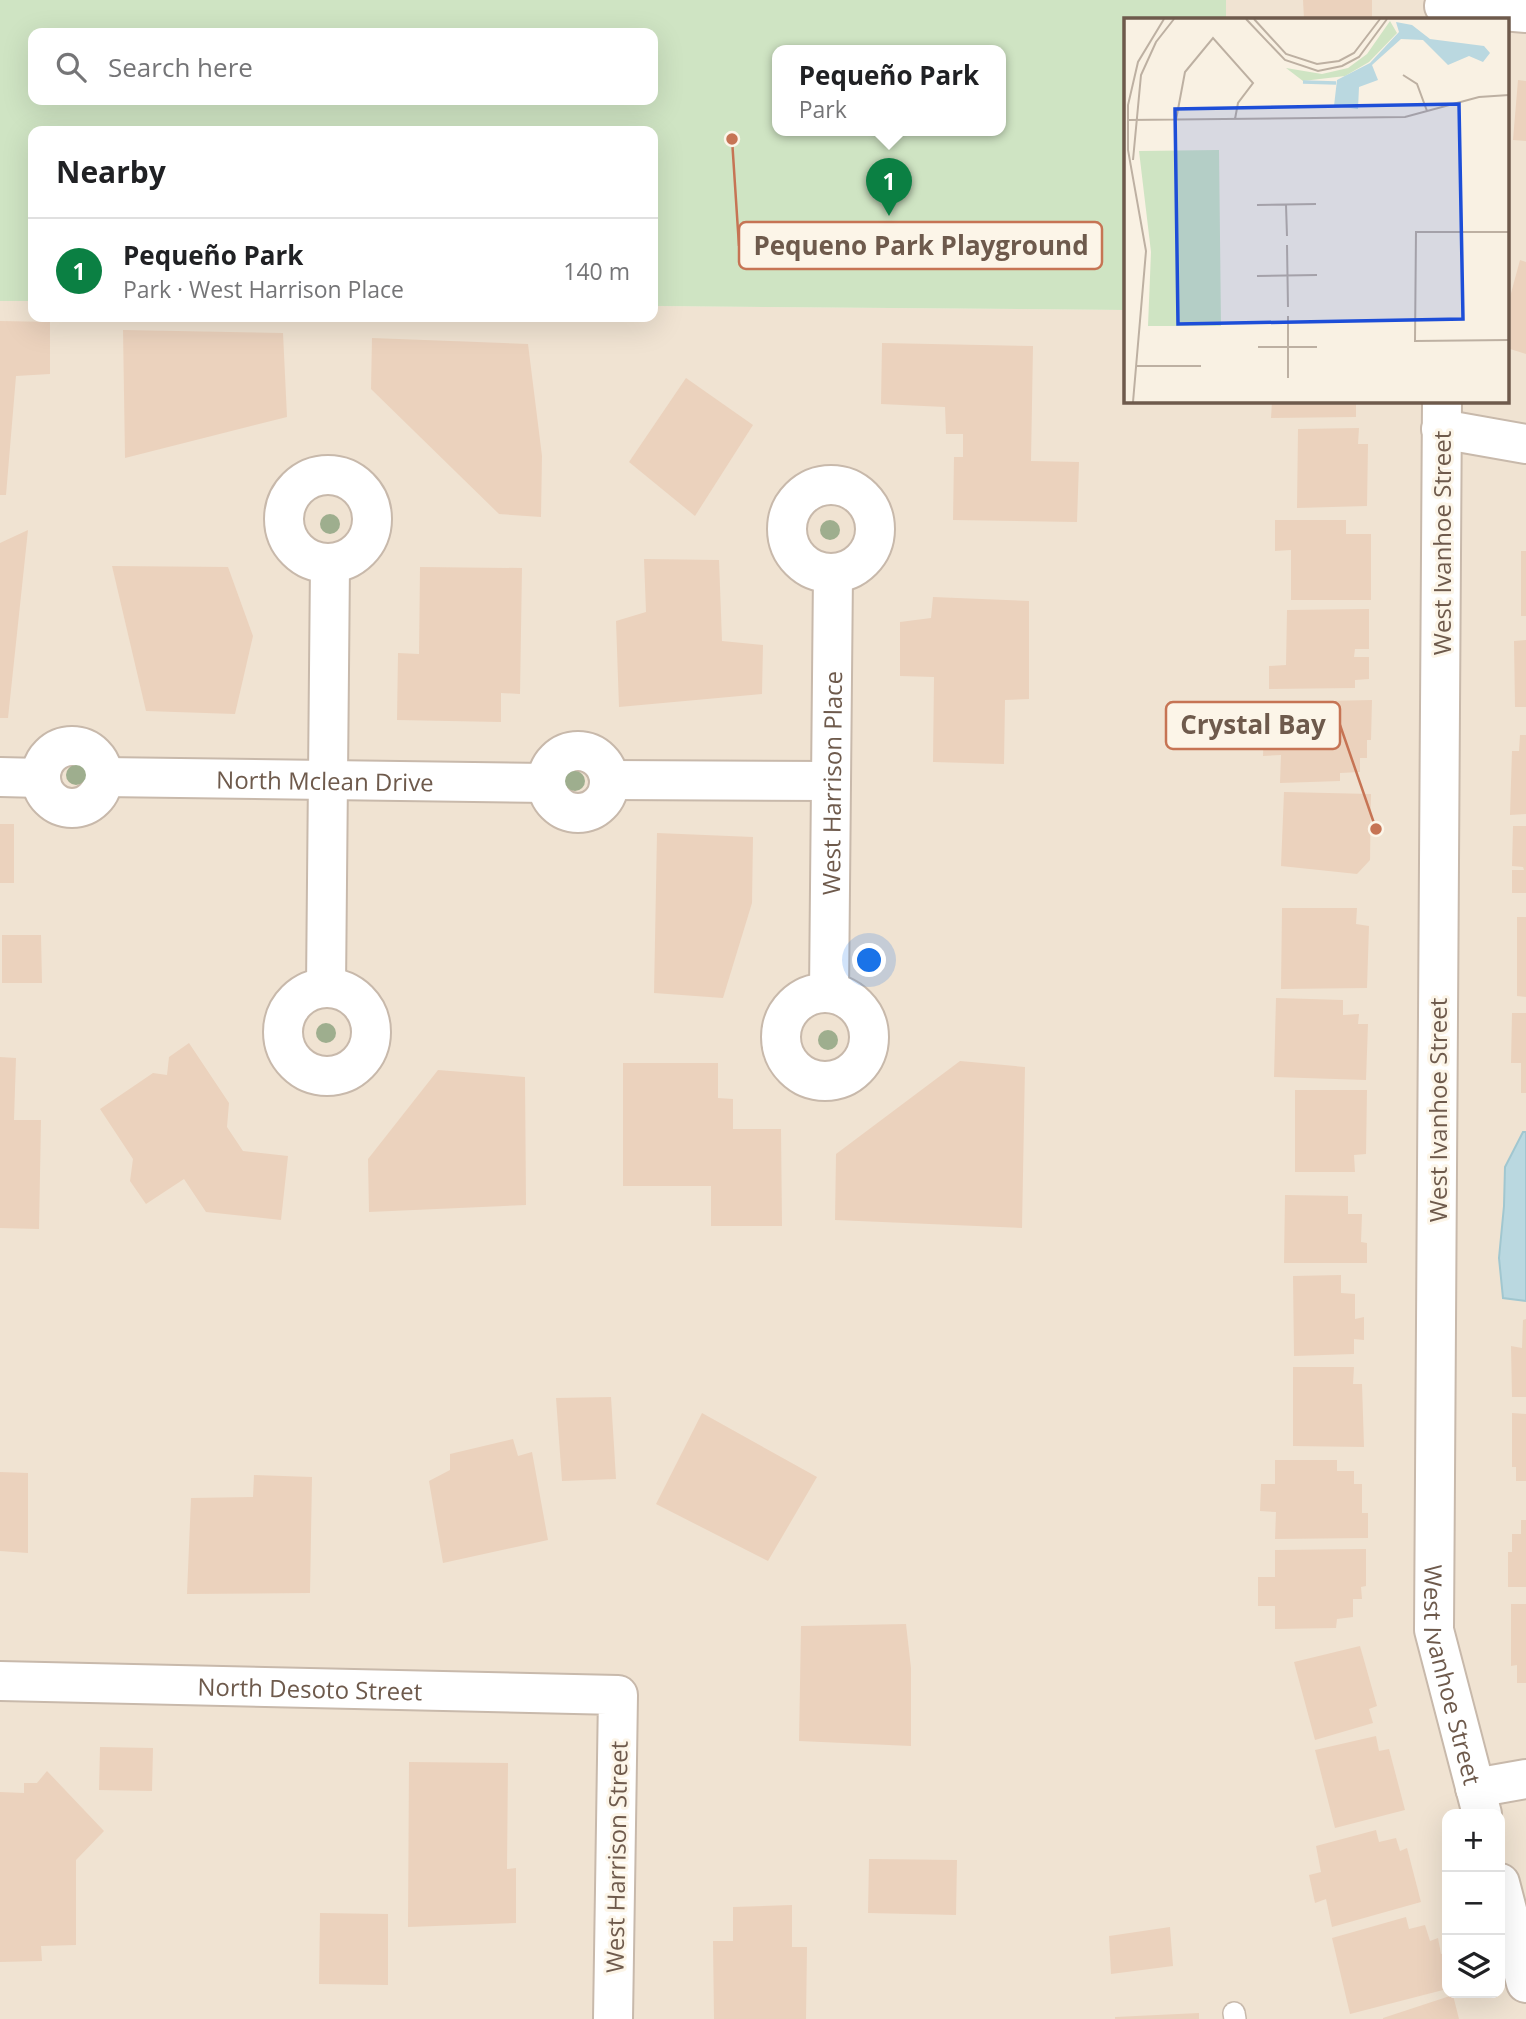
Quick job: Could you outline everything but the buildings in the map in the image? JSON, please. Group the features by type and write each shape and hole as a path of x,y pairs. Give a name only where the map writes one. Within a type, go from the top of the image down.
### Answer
{"street":[{"path":"1444,8 1526,13"},
{"path":"1442,415 1526,444"},
{"name":"West Ivanhoe Street","path":"1442,415 1434,1630 1478,1801"},
{"path":"326,988 330,564"},
{"name":"West Harrison Place","path":"829,993 833,573"},
{"name":"North Mclean Drive","path":"0,777 41,778 43,788 55,803 73,808 91,802 98,795 103,777 547,783 548,772 553,763 571,751 581,751 600,761 609,780 831,781"},
{"name":"North Desoto Street","path":"0,1681 618,1695"},
{"name":"West Harrison Street","path":"613,2019 618,1695"},
{"path":"1478,1801 1526,1779"},
{"path":"1505,1902 1526,1983"}],"shaded area":[{"path":"1226,0 1526,0 1526,2019 0,2019 0,301 28,301 28,322 658,322 658,306 1124,310 1124,402 1508,402 1508,18 1226,18"}],"green space":[{"path":"0,0 1226,0 1226,18 1124,18 1124,310 658,306 658,126 28,126 28,301 0,301"}],"water":[{"path":"1523,1132 1526,1132 1526,1301 1503,1298 1499,1258 1505,1167"}],"place":[{"name":"Pequeno Park Playground","path":"732,139"},
{"name":"Pequeño Park","path":"889,216"},
{"name":"Crystal Bay","path":"1376,829"}]}
